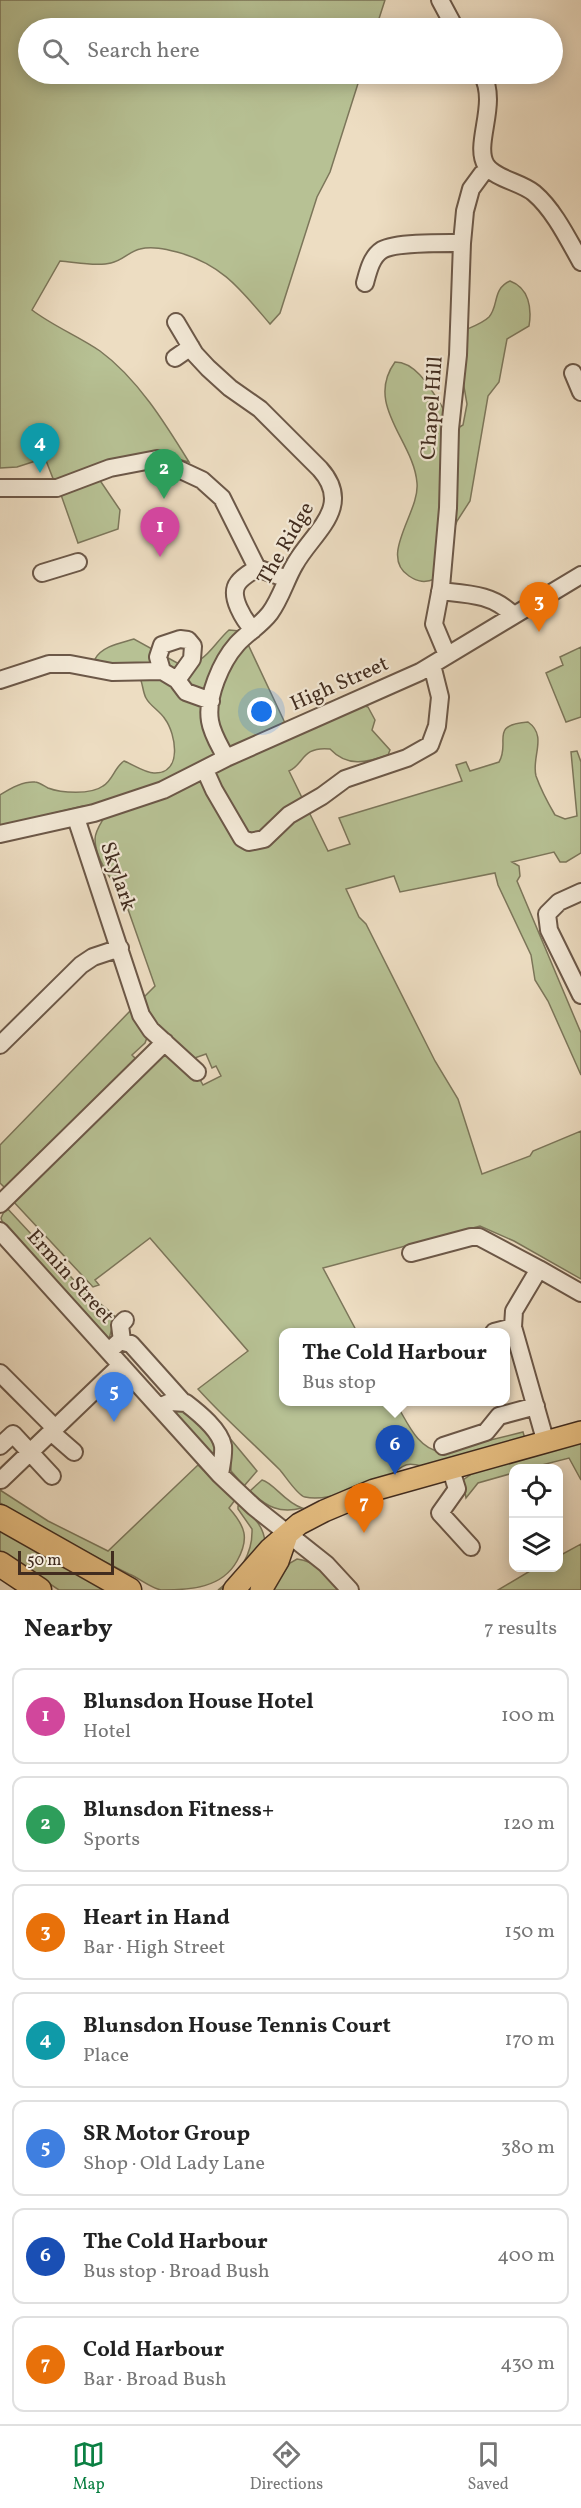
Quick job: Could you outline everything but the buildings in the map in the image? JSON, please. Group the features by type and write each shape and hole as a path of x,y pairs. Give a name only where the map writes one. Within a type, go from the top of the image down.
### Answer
{"highway":[{"path":"0,1517 129,1590"},
{"path":"0,1564 39,1590"}],"main road":[{"path":"234,1590 270,1549 312,1517 374,1490 581,1432"},
{"path":"261,1590 278,1561 287,1534"}],"street":[{"path":"440,0 450,18"},
{"path":"486,84 489,101 483,144 484,160 489,169 534,193 549,210 581,262"},
{"name":"Chapel Hill","path":"447,655 434,624 440,591 448,508 451,412 458,346 462,243 465,211 471,189 482,174 489,169"},
{"path":"365,283 372,262 383,250 396,246 462,243"},
{"name":"The Ridge","path":"176,322 191,347 215,375 260,409 324,474 330,484 333,499 330,516 300,555 271,611 226,659 211,701 210,717 226,759"},
{"path":"175,358 191,347"},
{"path":"573,373 581,392"},
{"path":"0,488 57,488 110,468 160,460 202,480 216,491 222,498 257,568 287,579"},
{"path":"42,573 78,562"},
{"path":"253,630 242,616 236,591 238,582 257,568"},
{"name":"High Street","path":"0,834 76,818 141,798 205,770 432,665 581,575"},
{"path":"440,591 485,597 504,606 513,615"},
{"path":"0,680 49,664 70,664 112,672 170,676 186,692 211,701"},
{"path":"205,770 242,838 249,842 264,839 289,815 322,796 345,779 407,759 430,745 437,726 440,697 432,665"},
{"name":"Skylark","path":"76,818 136,1002 146,1023 165,1042 197,1065"},
{"path":"581,892 559,902 548,914 549,930 581,995"},
{"path":"0,1045 81,965 93,957 120,948"},
{"path":"0,1204 165,1042"},
{"name":"Ermin Street","path":"0,1231 115,1346 121,1365 220,1475 254,1507 326,1564 350,1590"},
{"path":"411,1253 471,1237 479,1237 581,1293"},
{"path":"539,1269 514,1311 513,1327 546,1443"},
{"path":"115,1346 120,1325 125,1320"},
{"name":"Ermin Street","path":"115,1346 134,1346 183,1402 198,1413 220,1439 223,1449 220,1475"},
{"path":"1,1480 121,1365"},
{"path":"0,1373 74,1452"},
{"path":"159,1407 170,1402 183,1402"},
{"path":"443,1446 486,1432 499,1416 536,1406"},
{"path":"0,1446 14,1434 52,1476"},
{"path":"451,1470 457,1489 440,1514 471,1546"}],"green space":[{"path":"0,0 385,0 379,18 18,18 18,84 358,84 330,172 317,197 280,313 270,324 240,289 219,271 193,257 154,248 136,250 115,262 105,264 60,261 32,310 100,351 126,374 149,402 189,462 158,454 54,481 45,458 17,467 0,468"},
{"path":"510,281 521,288 528,299 529,326 507,339 499,382 488,396 470,501 457,521 435,579 419,581 409,576 401,567 398,557 399,545 413,507 417,483 408,452 388,408 385,393 387,378 395,362 405,364 423,378 458,428 463,425 467,404 455,335 489,317 498,293 504,284"},
{"path":"99,479 120,510 118,529 78,543 60,492"},
{"path":"229,630 240,631 285,723 362,705 368,707 375,720 372,730 390,750 388,755 357,762 343,759 330,749 313,750 289,771 328,851 350,844 339,818 462,781 456,765 466,762 470,771 499,762 502,755 504,731 516,724 528,722 534,728 538,740 536,776 555,815 565,819 577,816 571,752 577,751 581,762 581,853 566,862 560,862 554,852 512,862 519,866 520,876 517,881 581,1033 581,1075 548,1001 535,980 531,955 498,885 495,873 400,892 394,876 346,889 435,1061 458,1099 482,1174 530,1156 533,1151 581,1131 581,1279 514,1241 480,1226 323,1268 355,1328 279,1328 279,1406 397,1406 419,1440 425,1446 441,1452 523,1432 525,1439 422,1466 407,1465 383,1479 321,1498 302,1496 280,1470 198,1389 248,1351 150,1238 95,1280 99,1285 93,1287 12,1200 13,1196 0,1183 0,1145 132,1009 148,1035 145,1043 132,1055 140,1063 164,1051 198,1076 203,1085 221,1076 216,1066 212,1068 206,1054 192,1059 153,1023 139,1002 155,986 118,881 112,880 100,861 95,839 98,827 105,816 100,809 83,806 0,826 0,795 17,786 31,782 60,791 91,791 106,783 124,761 150,773 163,772 170,767 173,760 174,743 165,719 146,698 137,673 127,666 95,659 102,651 134,639 179,664 195,662 207,654"},
{"path":"581,647 581,717 566,722 546,673 563,665 560,657"},
{"path":"6,1207 84,1291 112,1313 115,1317 109,1339 2,1221"},
{"path":"182,1409 189,1413 216,1443 216,1456 214,1457 174,1413"},
{"path":"223,1430 257,1471 244,1486 231,1471 230,1447"},
{"path":"581,1439 581,1480 569,1458 546,1464 509,1464 509,1474 478,1483 466,1498 463,1480 473,1473"},
{"path":"198,1465 235,1500 229,1508 239,1521 244,1533 241,1553 231,1570 205,1586 161,1590 153,1587 0,1503 0,1490 48,1521 108,1551"},
{"path":"262,1480 290,1502 302,1508 287,1510 274,1508 262,1501 250,1491"},
{"path":"240,1505 260,1526 265,1543 230,1583 218,1590 238,1571 250,1547 252,1529 238,1509"},
{"path":"0,1527 107,1590 59,1590 0,1551"},
{"path":"581,1544 581,1590 498,1590 528,1572 563,1572 563,1554"},
{"path":"297,1559 317,1566 341,1590 272,1590 290,1563"}],"place":[{"name":"Blunsdon House Tennis Court","path":"40,473"},
{"name":"Blunsdon Fitness+","path":"164,499"},
{"name":"Blunsdon House Hotel","path":"160,557"},
{"name":"Heart in Hand","path":"539,632"},
{"name":"SR Motor Group","path":"114,1422"},
{"name":"The Cold Harbour","path":"395,1475"},
{"name":"Cold Harbour","path":"364,1533"}]}
